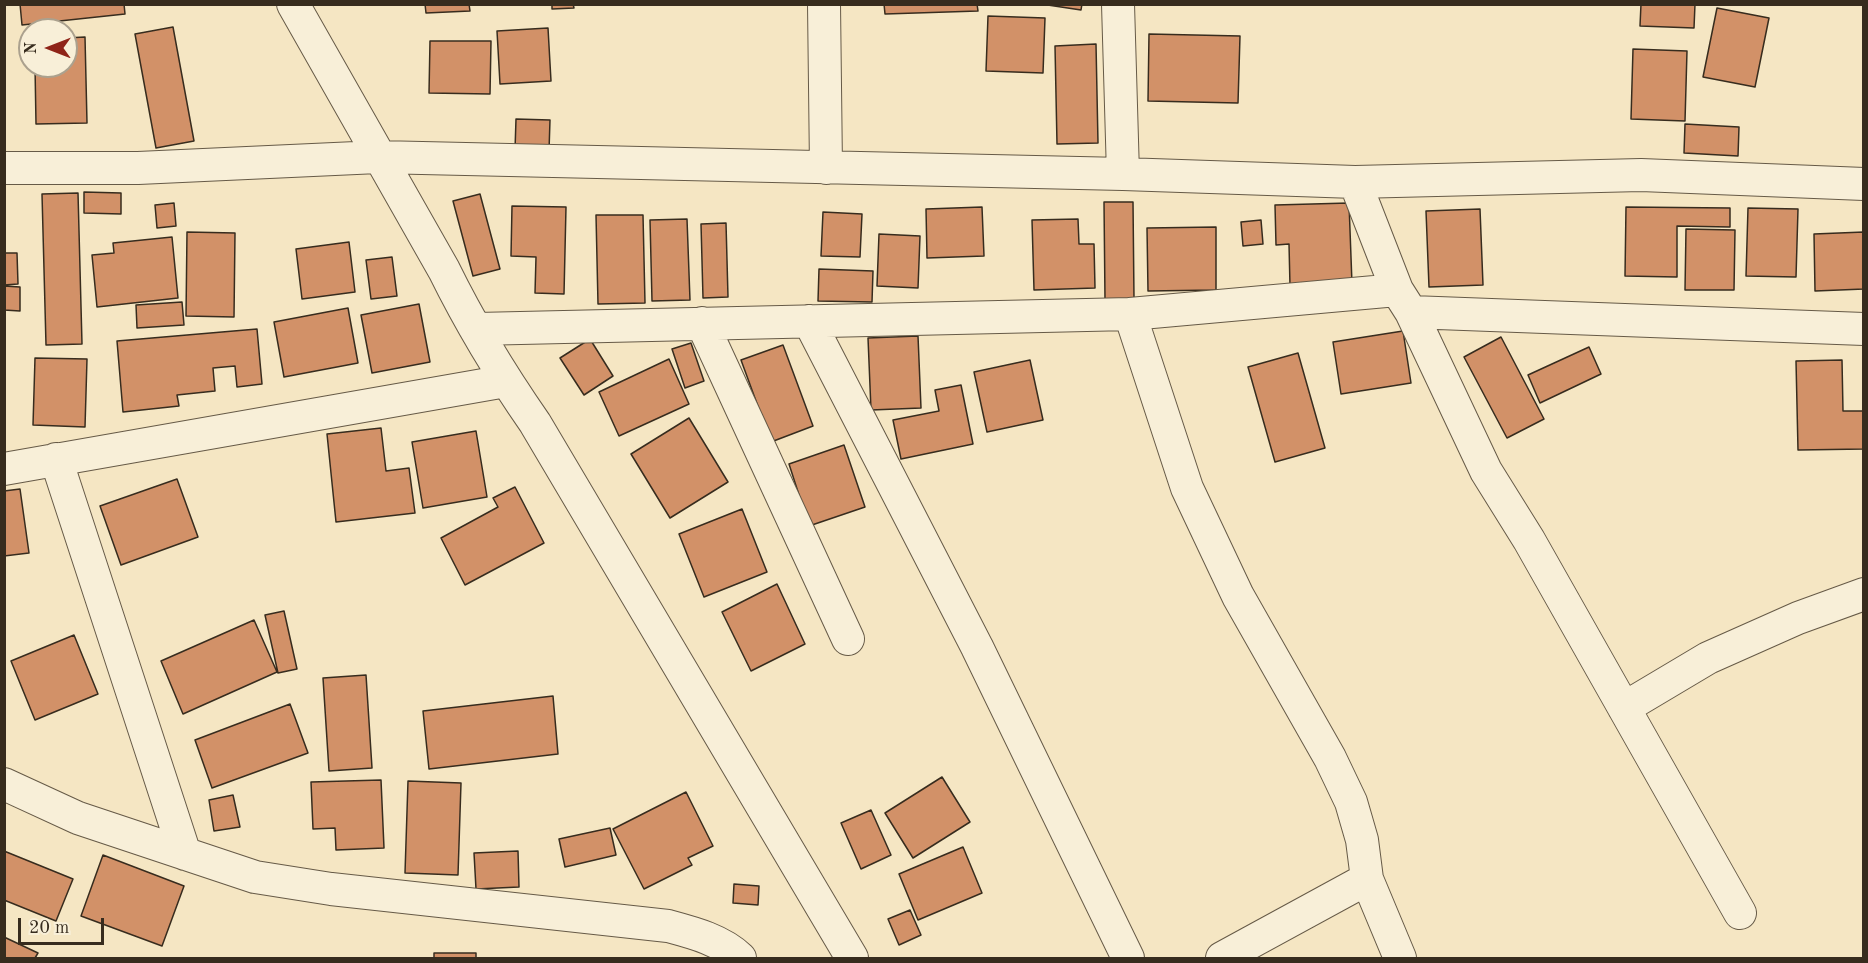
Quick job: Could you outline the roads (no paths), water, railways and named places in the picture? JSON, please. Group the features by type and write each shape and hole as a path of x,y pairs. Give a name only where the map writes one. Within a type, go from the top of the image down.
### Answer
{"street":[{"path":"293,4 506,381 546,441 852,958"},
{"path":"824,4 826,168"},
{"path":"1118,4 1123,174"},
{"path":"4,168 138,168 378,157 1123,174 1355,182 1641,175 1863,184"},
{"path":"1355,182 1404,301 1486,471 1529,540 1740,914"},
{"path":"477,329 1131,314 1404,301 1863,329"},
{"path":"1131,314 1187,488 1238,596 1330,758 1342,784 1362,840 1367,879 1400,958"},
{"path":"809,321 977,648 1128,958"},
{"path":"702,324 848,639"},
{"path":"4,469 506,381"},
{"path":"56,459 185,854"},
{"path":"1624,708 1708,658 1798,618 1863,594"},
{"path":"4,783 78,818 255,877 331,889 668,926 701,935 732,950 740,958"},
{"path":"1221,958 1367,879"}]}
